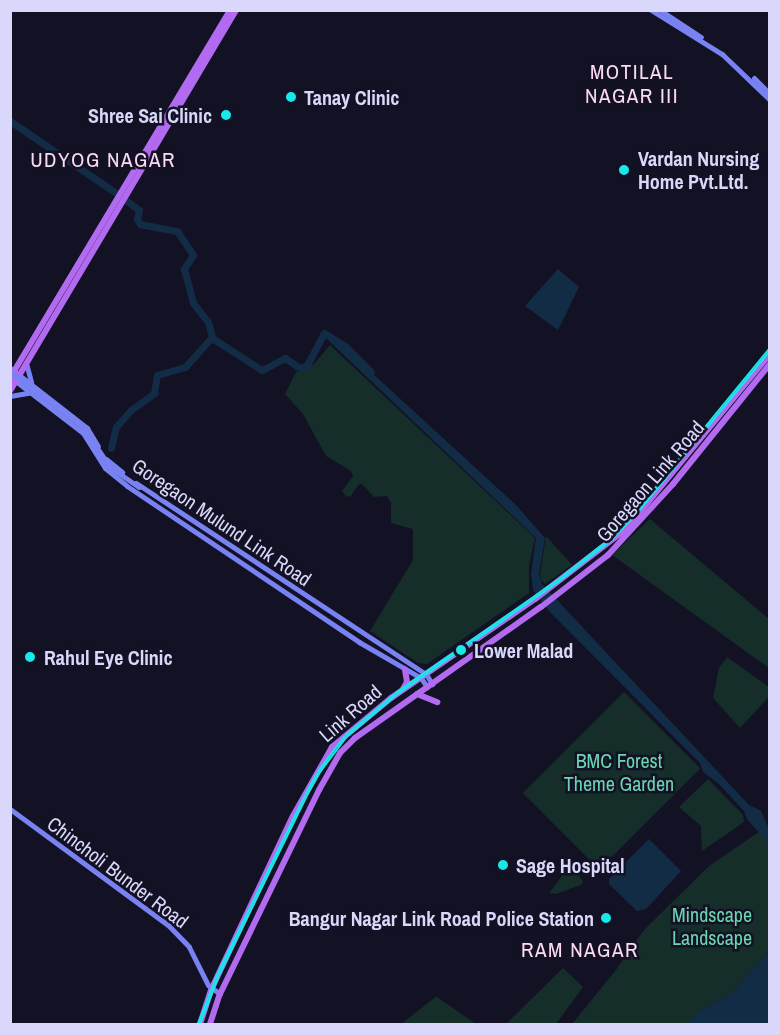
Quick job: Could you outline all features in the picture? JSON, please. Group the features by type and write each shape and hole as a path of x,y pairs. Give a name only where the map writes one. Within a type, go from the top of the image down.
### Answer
{"main road":[{"path":"10,364 24,361 230,10"},
{"path":"33,393 10,394 13,375 24,361 236,10"},
{"path":"651,10 722,54 770,100"},
{"path":"660,10 725,53 770,94"},
{"name":"Link Road","path":"200,1024 211,990 293,816 332,747 403,690 535,599 601,549 637,517 770,354"},
{"path":"24,361 32,383"},
{"name":"Goregaon Link Road","path":"541,606 608,555 628,535 770,364"},
{"path":"13,375 81,428 107,468 139,490"},
{"name":"Goregaon Mulund Link Road","path":"13,375 32,383 87,428 108,460 139,490 359,642 405,669 423,676"},
{"name":"Goregaon Mulund Link Road","path":"13,375 82,433 105,468 423,676"},
{"path":"306,606 310,600"},
{"name":"Link Road","path":"220,994 280,869 340,753 355,738 541,606"},
{"path":"403,690 407,682 405,669"},
{"path":"423,676 430,686"},
{"path":"417,694 437,702"},
{"name":"Chincholi Bunder Road","path":"10,809 169,926 189,947 211,990"},
{"path":"271,863 280,869"},
{"path":"210,1024 220,994 211,990"}],"green space":[{"path":"330,345 535,538 529,566 529,593 427,664 418,663 370,631 413,560 413,529 391,523 391,503 387,496 374,497 362,484 359,484 350,497 346,496 342,491 353,476 351,471 326,456 303,414 285,394 296,372 314,364"},
{"path":"650,519 769,619 769,668 612,555"},
{"path":"546,536 572,565 545,584 540,574"},
{"path":"727,657 769,687 769,697 740,728 713,698 719,668"},
{"name":"BMC Forest Theme Garden","path":"624,692 700,768 599,869 523,793"},
{"path":"708,779 743,815 744,822 702,851 701,826 679,807"},
{"name":"Mindscape Landscape","path":"769,825 769,952 730,994 697,1013 688,1024 572,1024 616,970 644,930 709,866"},
{"path":"567,869 576,871 583,881 581,885 556,894 549,893"},
{"path":"563,968 583,987 556,1024 506,1024"},
{"path":"437,997 476,1024 401,1024"}],"water":[{"path":"558,269 579,287 558,330 525,306"},
{"path":"335,339 516,505 545,538 539,574 542,584 749,805 761,811 769,829 769,844 747,819 744,811 718,783 703,772 700,763 549,611 533,590 531,574 536,538 329,341"},
{"path":"649,839 681,871 646,909 637,911 609,884 609,879"},
{"path":"769,952 769,1024 688,1024 697,1013 730,994"}],"waterway":[{"path":"10,121 119,195"},
{"path":"127,201 139,210 137,219 140,224 177,231 193,255 184,269 193,303 208,322 215,340 262,370 285,358 300,368 307,365 324,333 346,347 371,372"},
{"path":"111,448 116,427 131,410 154,393 157,375 185,367 212,337"}],"railway":[{"path":"199,1024 218,975 306,795 318,773 346,736 396,694 558,581 610,540 636,513 770,349"}],"place":[{"name":"Tanay Clinic","path":"291,97"},
{"name":"Shree Sai Clinic","path":"226,115"},
{"name":"Vardan Nursing Home Pvt.Ltd.","path":"624,170"},
{"name":"Lower Malad","path":"461,650"},
{"name":"Rahul Eye Clinic","path":"30,657"},
{"name":"Sage Hospital","path":"503,865"},
{"name":"Bangur Nagar Link Road Police Station","path":"606,918"}],"district":[{"name":"MOTILAL NAGAR III","path":"632,84"},
{"name":"UDYOG NAGAR","path":"103,160"},
{"name":"RAM NAGAR","path":"580,950"}]}
